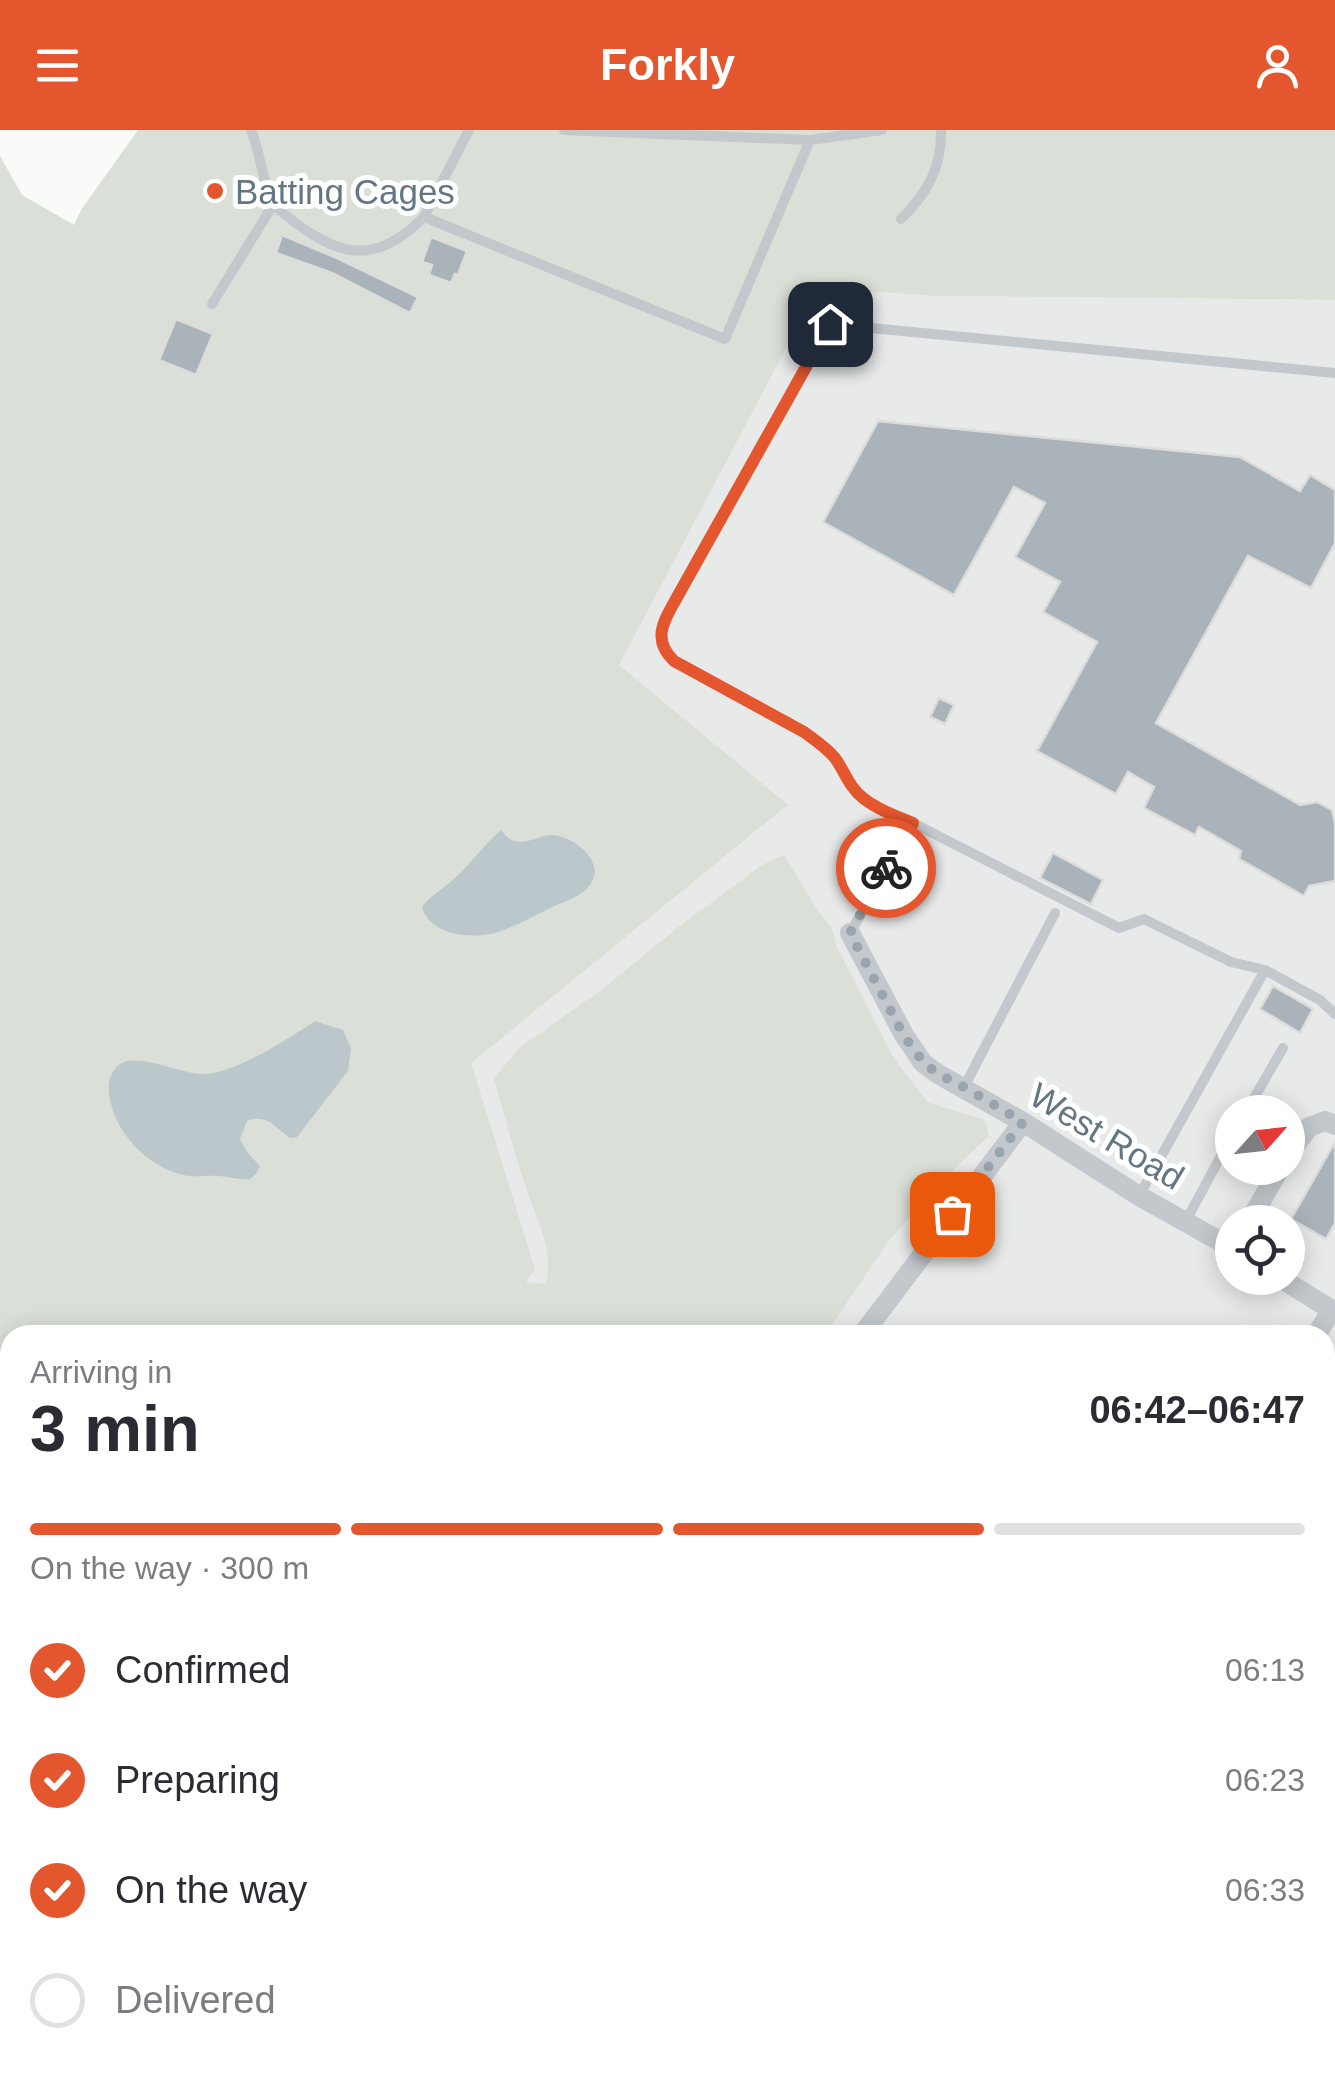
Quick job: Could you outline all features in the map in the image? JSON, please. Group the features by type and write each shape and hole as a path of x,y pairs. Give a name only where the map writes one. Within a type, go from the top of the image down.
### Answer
{"street":[{"name":"West Road","path":"850,933 913,1050 924,1063 1139,1196 1215,1238"},
{"path":"1305,1131 1325,1121 1335,1125"},
{"path":"870,1325 1023,1122"},
{"path":"1305,1293 1334,1311"}],"lane":[{"path":"250,130 273,205 328,242 364,252 399,240 424,216 470,130"},
{"path":"564,130 810,140 882,130"},
{"path":"901,219 917,204 933,178 942,147 941,130"},
{"path":"424,216 725,339 810,140"},
{"path":"212,304 273,205"},
{"path":"1335,373 830,324 667,615 661,636 662,646 674,661 822,745 848,783 879,809 1118,928 1144,920 1231,962 1266,970 1320,1000 1335,1014"},
{"path":"850,933 913,823"},
{"path":"964,1087 1055,914"},
{"path":"1139,1196 1266,970"},
{"path":"1256,1095 1283,1048"},
{"path":"1186,1221 1215,1167"}],"shaded area":[{"path":"138,130 1335,130 1335,300 934,296 818,288 619,665 788,805 471,1063 535,1269 526,1282 546,1284 548,1260 494,1079 519,1048 604,988 762,865 784,855 832,928 836,945 893,1057 929,1103 982,1119 989,1136 890,1239 832,1325 0,1325 0,156 22,195 74,225"},
{"path":"818,288 934,296 1335,300 1335,1325 485,1325 470,1063 787,806 618,666"},
{"path":"501,830 517,842 550,835 572,841 593,864 595,873 590,885 572,899 491,934 456,934 434,925 422,907"},
{"path":"315,1021 343,1030 351,1049 348,1071 297,1137 290,1138 265,1120 247,1121 240,1139 260,1166 250,1179 174,1172 137,1149 120,1125 109,1089 111,1075 120,1064 138,1061 195,1073 217,1072 261,1054"}],"building":[{"path":"282,235 418,297 410,313 332,273 276,253"},
{"path":"431,237 467,251 451,283 429,275 432,265 422,262"},
{"path":"176,319 213,334 196,375 159,360"},
{"path":"878,421 1240,457 1300,491 1310,475 1335,490 1335,543 1311,588 1248,556 1156,723 1300,805 1317,802 1332,810 1335,881 1309,886 1304,896 1239,859 1241,851 1199,827 1195,835 1144,808 1154,787 1128,772 1116,794 1037,751 1097,642 1043,612 1060,582 1015,557 1045,503 1014,487 954,595 823,522"},
{"path":"939,698 954,705 945,724 930,717"},
{"path":"1053,853 1103,880 1091,904 1040,878"},
{"path":"1273,986 1313,1009 1300,1033 1260,1009"},
{"path":"1335,1142 1335,1223 1326,1239 1305,1227 1305,1205 1299,1205"}],"way so far":[{"path":"886,868 850,933 904,1036 924,1063 938,1074 1023,1122 952,1214"}],"place":[{"name":"Batting Cages","path":"215,191"}],"route":[{"path":"830,324 676,599 663,624 662,646 674,661 804,732 835,759 848,783 861,796 879,809 913,823 886,868"}]}
